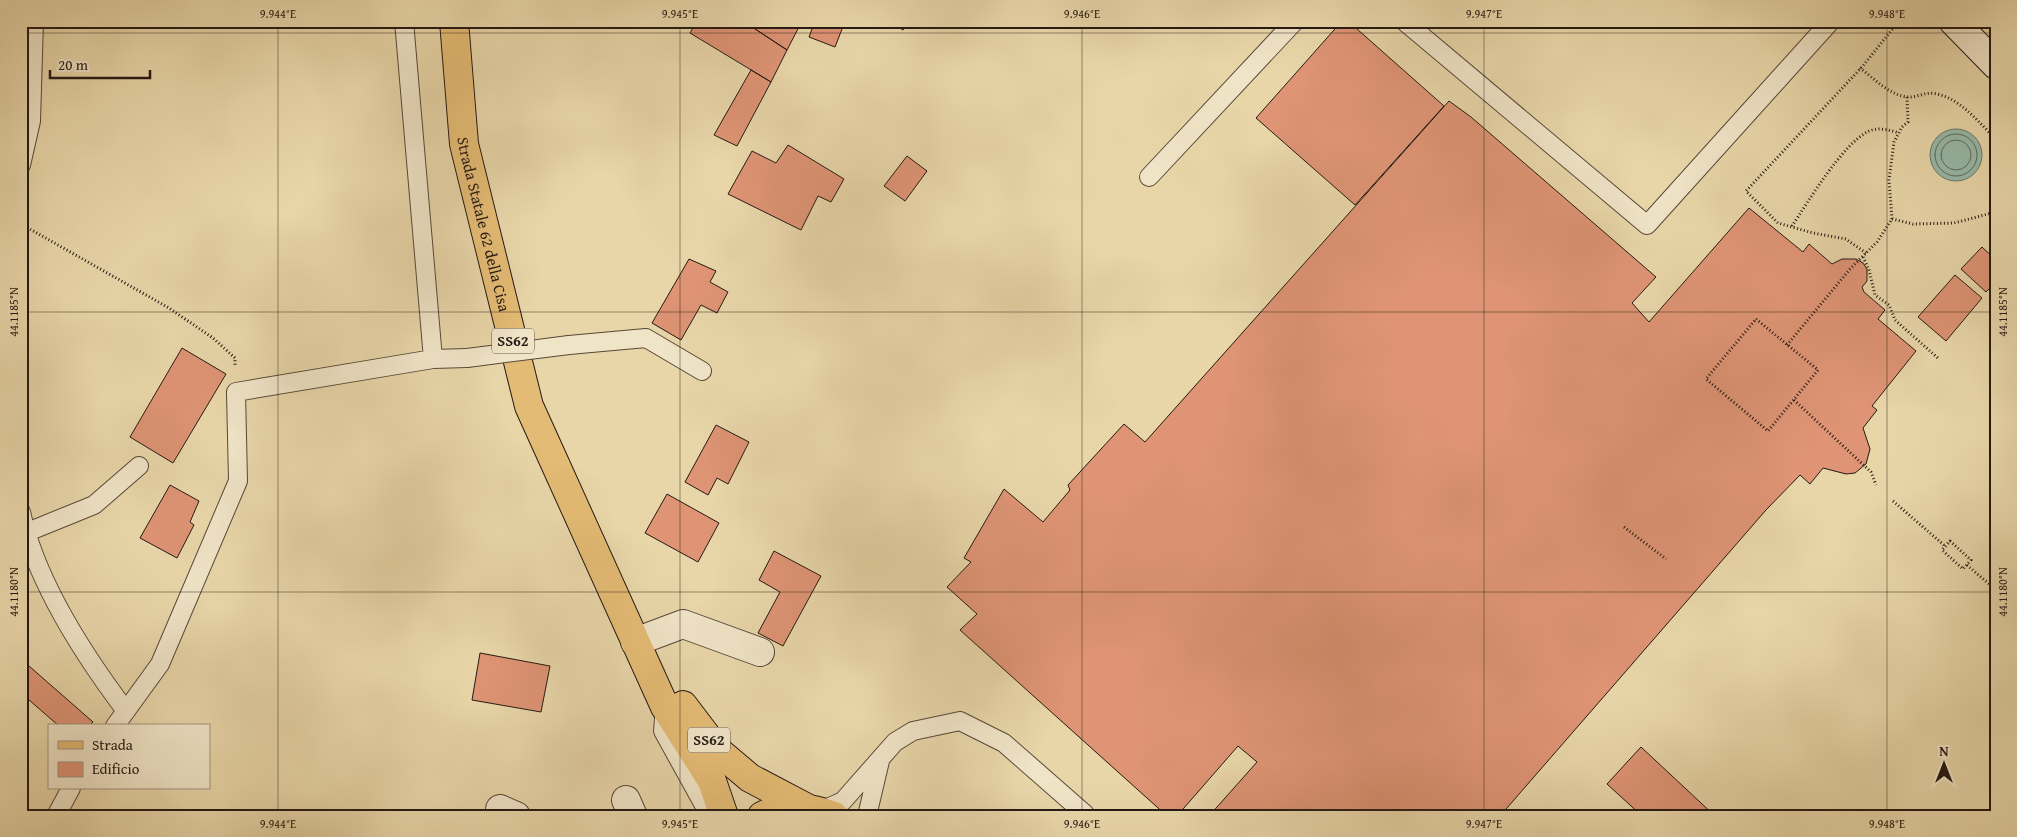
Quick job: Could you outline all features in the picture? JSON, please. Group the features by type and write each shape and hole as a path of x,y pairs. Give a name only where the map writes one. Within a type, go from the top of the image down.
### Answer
{"main road":[{"name":"Strada Statale 62 della Cisa","path":"454,21 464,144 529,406 665,706 712,781 724,816"},
{"name":"Strada Statale 62 della Cisa","path":"635,642 718,751 750,778 821,812"},
{"path":"762,816 787,809 821,812"}],"street":[{"path":"1953,21 1996,65"},
{"path":"1971,21 1996,40"},
{"path":"635,642 683,624 760,652"},
{"path":"501,816 500,809 516,816"}],"lane":[{"path":"21,165 31,122 34,21"},
{"path":"404,21 433,359"},
{"path":"1149,177 1295,21"},
{"path":"1404,21 1647,225 1830,21"},
{"path":"116,724 160,664 238,481 236,392 433,359 467,358 569,345 646,338 702,371"},
{"path":"26,533 94,505 139,466"},
{"path":"21,513 26,533 65,623 126,711"},
{"path":"665,706 663,730 705,807 704,816"},
{"path":"821,812 843,801 894,742 913,731 960,721 1004,743 1085,814"},
{"path":"867,816 880,760"},
{"path":"56,816 70,790"}],"path":[{"path":"1900,21 1860,68 1746,191 1778,223 1846,239 1864,255 1875,295 1889,305 1895,320 1938,359"},
{"path":"1860,68 1894,93 1907,97 1926,92 1949,98 1968,112 1996,139"},
{"path":"1787,345 1877,242 1892,219 1889,180 1894,142 1908,122 1907,97"},
{"path":"1792,226 1822,180 1858,138 1870,130 1885,129 1899,133"},
{"path":"1892,219 1913,224 1938,224 1977,218 1996,212"},
{"path":"21,224 169,308 213,338 235,358 236,392"},
{"path":"1756,319 1818,370 1794,400 1768,431 1706,379 1756,319"},
{"path":"1794,400 1871,472 1876,486"},
{"path":"1894,500 1945,546"},
{"path":"1624,527 1666,559"},
{"path":"1950,541 1971,560 1967,565 1963,569 1942,550 1950,541"},
{"path":"1967,565 1996,590"}],"water":[{"path":"1951,129 1961,129 1970,133 1978,141 1982,155 1978,169 1970,177 1961,181 1951,181 1942,177 1934,169 1930,160 1930,150 1934,141 1942,133"}],"building":[{"path":"697,21 743,21 787,50 771,82 690,33"},
{"path":"743,21 802,21 787,50"},
{"path":"815,21 837,21 844,24 835,47 809,37"},
{"path":"888,21 909,21 903,30"},
{"path":"1342,21 1348,21 1444,106 1355,205 1256,118"},
{"path":"751,70 771,82 737,146 714,135"},
{"path":"1449,101 1471,117 1656,277 1632,303 1649,322 1749,208 1803,252 1809,244 1832,264 1842,259 1856,259 1863,263 1867,269 1867,281 1862,287 1864,292 1885,310 1878,319 1916,351 1872,406 1877,410 1863,428 1870,449 1866,464 1855,473 1846,474 1823,468 1810,484 1800,475 1766,510 1500,816 1209,816 1257,762 1238,746 1177,816 1167,816 960,630 977,614 947,587 971,562 964,558 1004,489 1043,522 1070,490 1068,485 1124,424 1145,442"},
{"path":"788,145 844,179 831,202 818,196 801,230 728,194 752,151 776,163"},
{"path":"907,156 927,171 905,201 884,186"},
{"path":"1982,247 1996,260 1996,282 1986,292 1961,269"},
{"path":"689,259 716,271 710,282 728,292 717,313 701,305 681,340 652,323"},
{"path":"1955,275 1982,298 1946,341 1918,317"},
{"path":"182,348 226,374 173,463 130,437"},
{"path":"716,425 749,442 728,484 717,478 708,495 685,482"},
{"path":"170,485 199,501 190,522 194,525 177,558 140,538"},
{"path":"667,494 719,523 698,562 645,533"},
{"path":"774,551 821,576 783,646 758,633 780,592 759,580"},
{"path":"480,653 550,666 541,712 472,700"},
{"path":"21,659 93,722 91,724 57,724 21,693"},
{"path":"1641,747 1715,816 1642,816 1607,784"}]}
